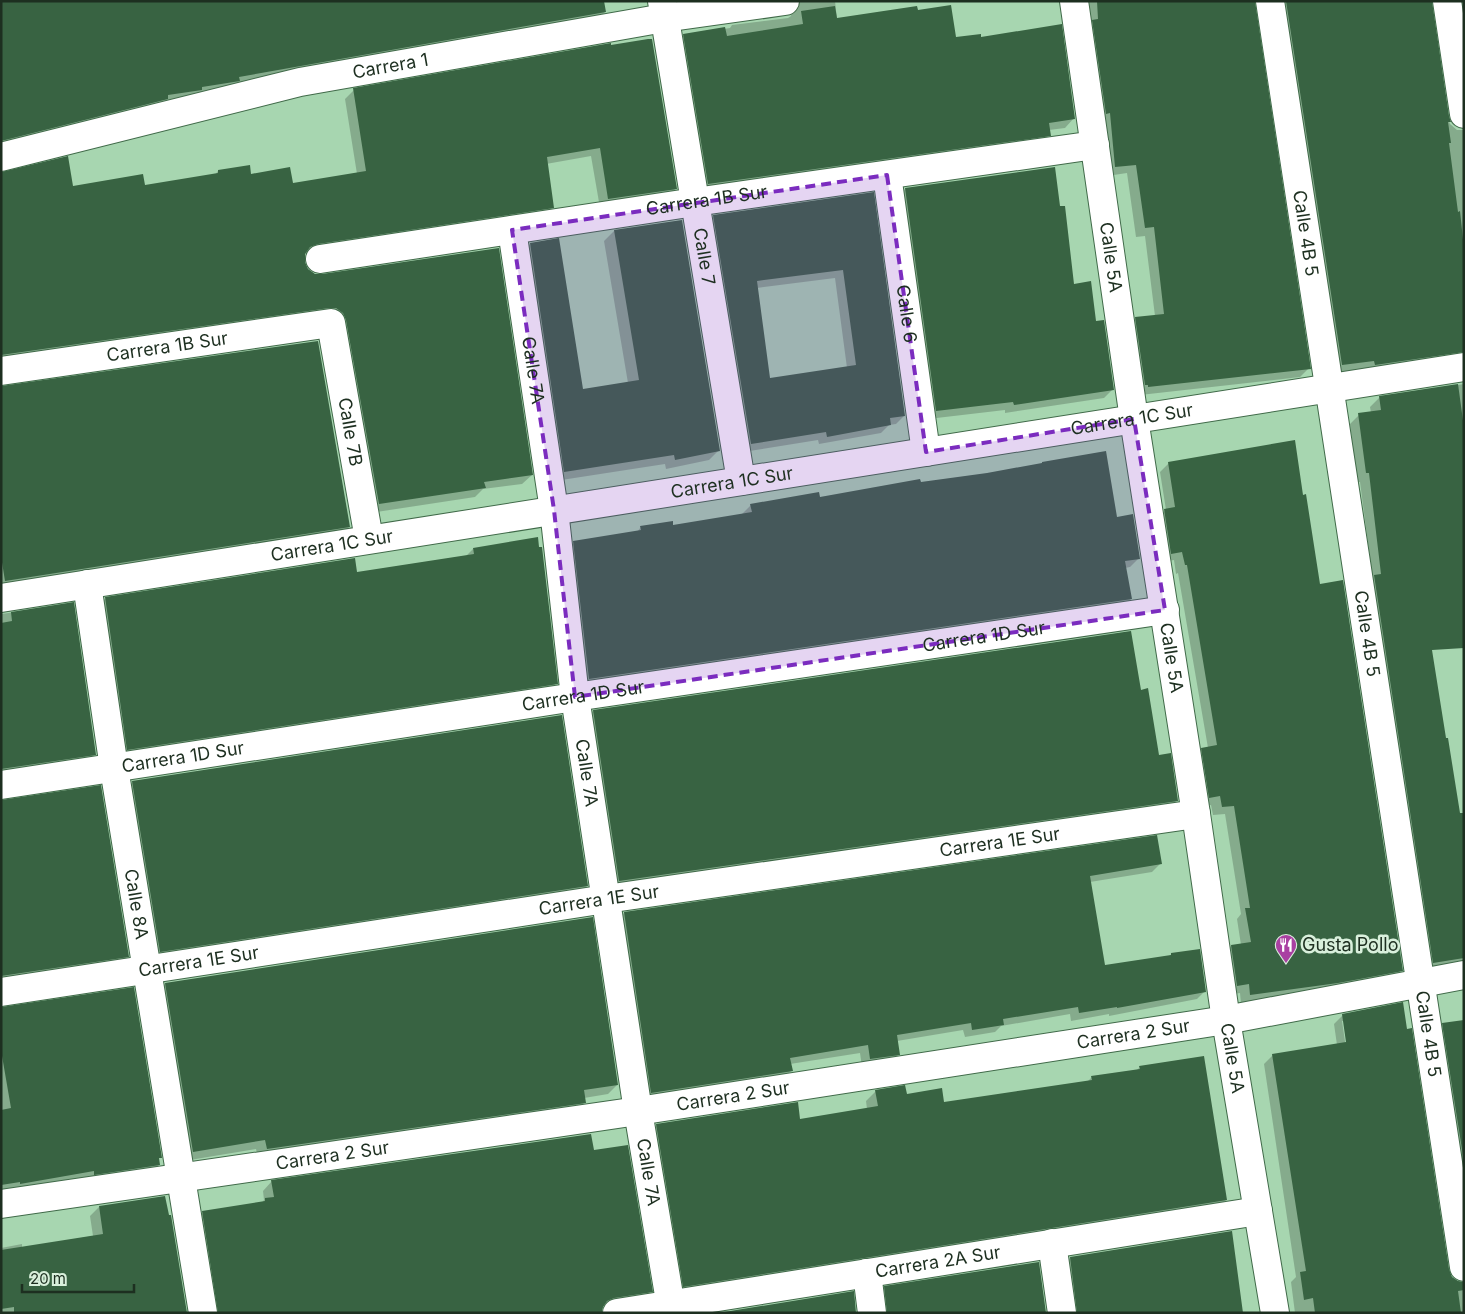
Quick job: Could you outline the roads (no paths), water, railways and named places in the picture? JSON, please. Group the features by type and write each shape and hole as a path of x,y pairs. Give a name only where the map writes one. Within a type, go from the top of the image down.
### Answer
{"street":[{"name":"Carrera 1","path":"1,157 300,82 663,10 785,1"},
{"name":"Calle 5A","path":"1074,1 1134,419 1165,610 1226,1020 1274,1313"},
{"name":"Calle 4B 5","path":"1270,1 1464,1267"},
{"path":"1447,1 1464,114"},
{"name":"Calle 7","path":"663,10 741,481"},
{"name":"Carrera 1B Sur","path":"320,259 696,202 1095,145"},
{"name":"Calle 6","path":"887,175 926,452"},
{"name":"Calle 7A","path":"512,230 554,510 575,697 638,1111 671,1308"},
{"name":"Carrera 1B Sur","path":"1,371 331,323"},
{"name":"Calle 7B","path":"331,323 369,539"},
{"name":"Carrera 1C Sur","path":"1,598 1464,367"},
{"name":"Calle 8A","path":"87,584 146,970 182,1177 203,1313"},
{"name":"Carrera 1D Sur","path":"1,785 575,697 1165,610"},
{"name":"Carrera 1E Sur","path":"1,992 606,899 1196,814"},
{"name":"Carrera 2 Sur","path":"1,1204 638,1111 1226,1020 1464,975"},
{"name":"Carrera 2A Sur","path":"617,1313 671,1308 867,1273 1258,1211"},
{"path":"1052,1243 1062,1313"},
{"path":"867,1273 872,1313"}],"place":[{"name":"Gusta Pollo","path":"1286,964"}]}
